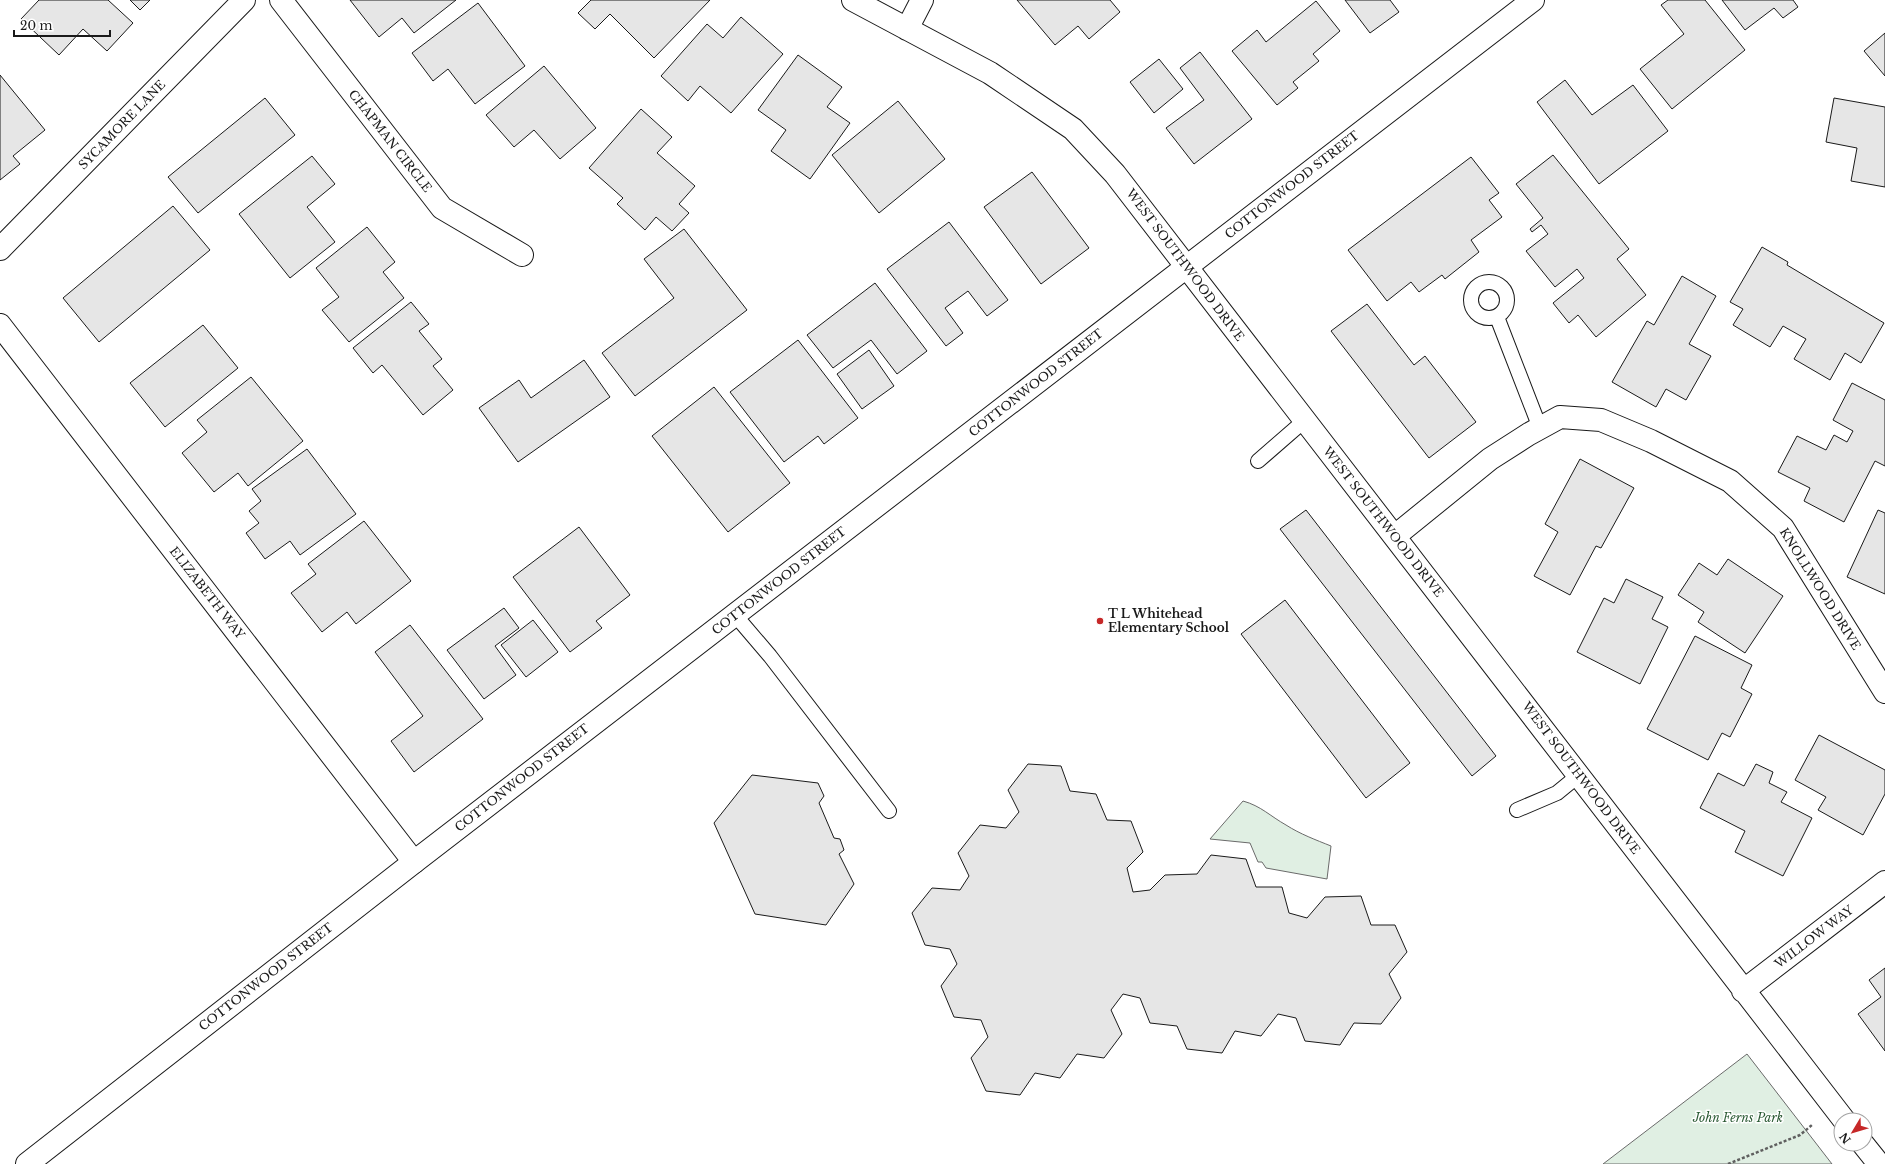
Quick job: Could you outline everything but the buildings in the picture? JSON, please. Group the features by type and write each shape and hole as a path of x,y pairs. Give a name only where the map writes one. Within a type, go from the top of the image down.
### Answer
{"street":[{"name":"SYCAMORE LANE","path":"0,249 244,0"},
{"name":"CHAPMAN CIRCLE","path":"281,0 442,208 522,255"},
{"name":"WEST SOUTHWOOD DRIVE","path":"853,0 990,73 1073,129 1115,174 1187,266 1304,421 1579,775 1743,991 1838,1112"},
{"path":"907,29 922,0"},
{"name":"COTTONWOOD STREET","path":"27,1164 414,862 1533,0"},
{"name":"ELIZABETH WAY","path":"0,325 414,862"},
{"name":"KNOLLWOOD DRIVE","path":"1394,536 1490,460 1540,428 1560,417 1601,420 1651,441 1730,481 1783,528 1885,692"},
{"name":"WILLOW WAY","path":"1743,991 1885,882"},
{"path":"1869,1152 1879,1164"}],"lane":[{"path":"1497,317 1540,428"},
{"path":"1258,461 1304,421"},
{"path":"734,615 770,656 889,811"},
{"path":"1518,810 1557,793 1579,775"}],"path":[{"path":"1728,1164 1800,1135 1833,1116"}],"green space":[{"path":"1243,801 1260,808 1280,822 1308,837 1331,846 1327,879 1266,868 1262,862 1258,862 1250,843 1210,839"},
{"name":"John Ferns Park","path":"1747,1054 1832,1164 1603,1164"}],"place":[{"name":"T L Whitehead Elementary School","path":"1100,621"}]}
